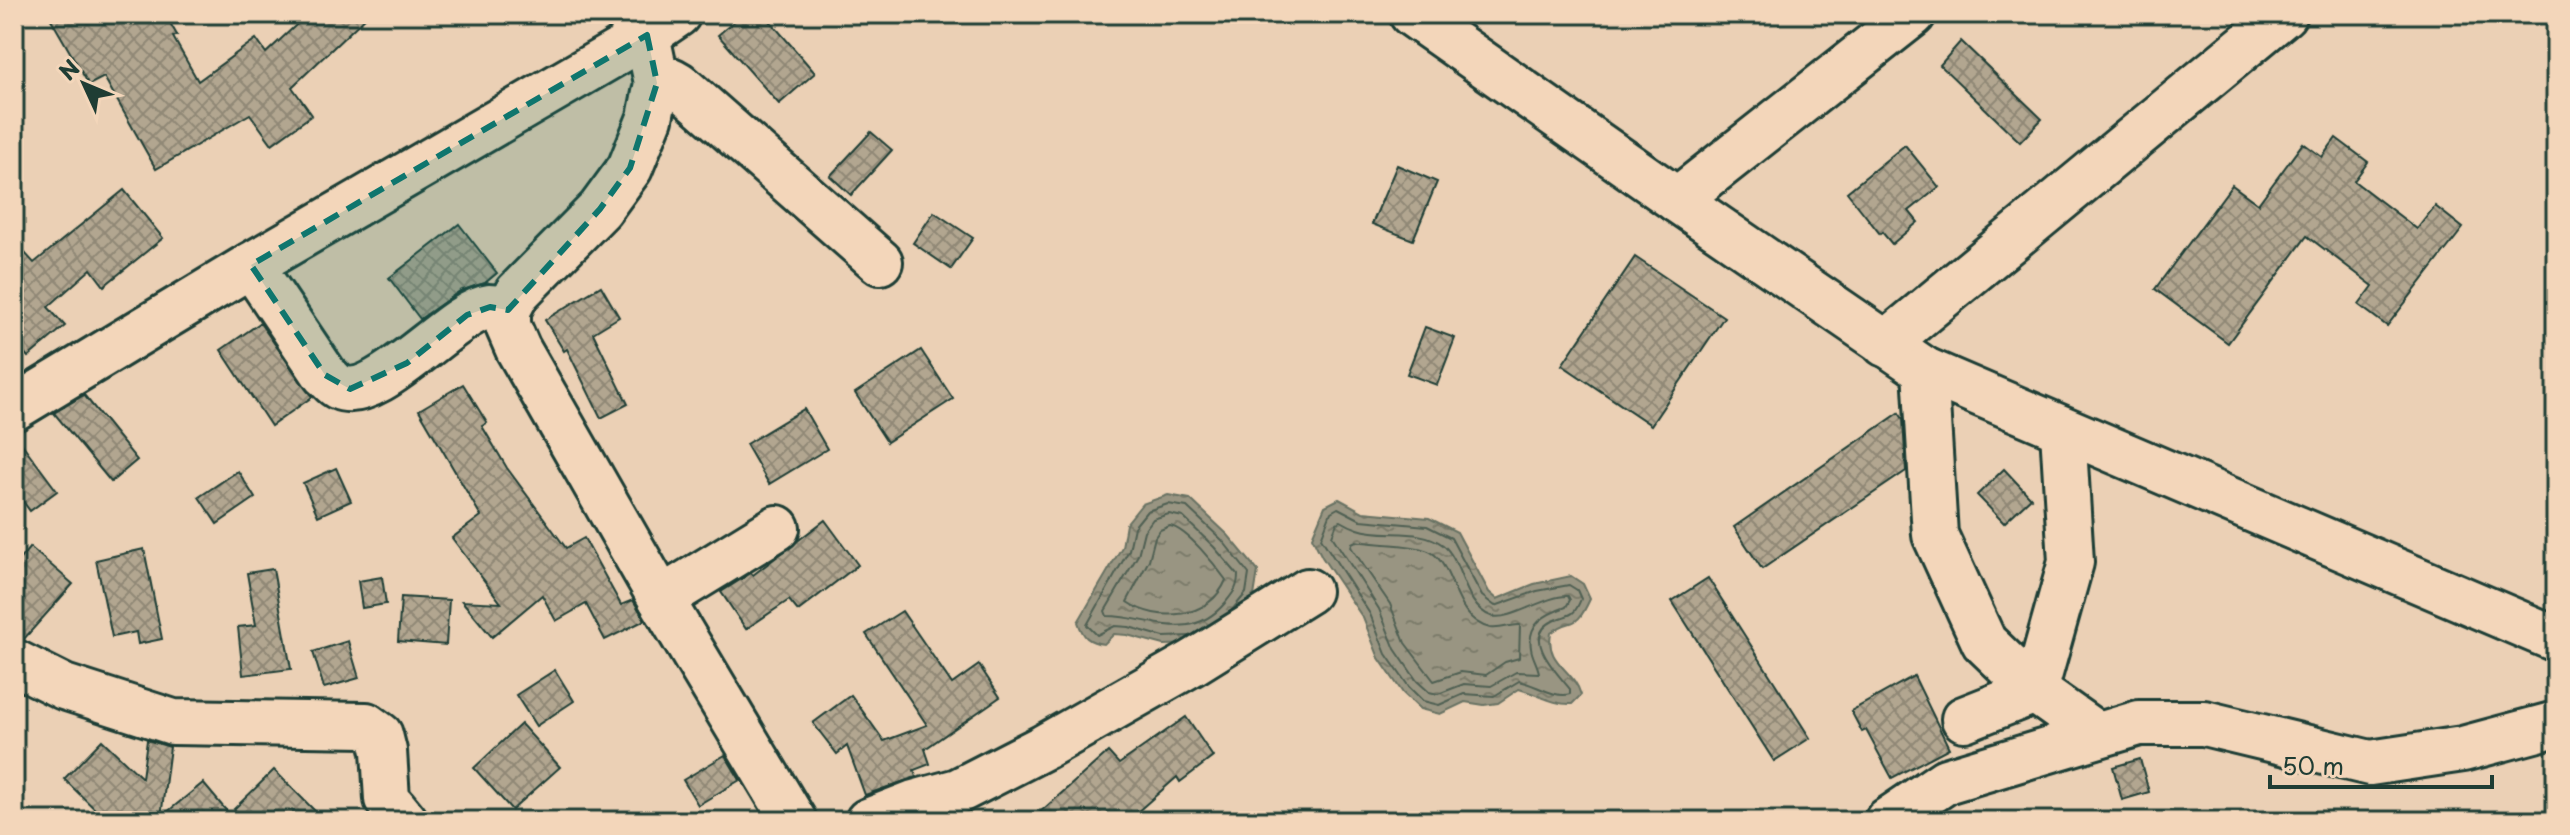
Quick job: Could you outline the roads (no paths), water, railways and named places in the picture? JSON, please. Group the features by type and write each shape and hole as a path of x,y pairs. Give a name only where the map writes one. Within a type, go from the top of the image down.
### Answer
{"street":[{"path":"1412,14 1925,370 2556,639"},
{"path":"1677,200 1913,14"},
{"path":"1885,344 2284,14"},
{"path":"14,408 651,21 657,83 650,118 630,168 600,209 517,293 508,310 508,326 518,349 661,599 794,821"},
{"path":"657,83 671,80 678,84 880,262"},
{"path":"251,265 325,375 338,387 350,389 364,385 407,363 467,315 490,307 508,310"},
{"path":"1925,370 1935,535 1984,642 2035,691 2097,735"},
{"path":"2035,691 2071,562 2063,430"},
{"path":"661,599 777,528"},
{"path":"868,821 914,803 958,791 1044,747 1194,662 1308,591"},
{"path":"14,662 64,687 173,722 366,725 380,735 387,799 405,821"},
{"path":"1964,719 2035,691"},
{"path":"1887,821 1946,781 2139,723 2204,723 2370,763 2463,749 2556,724"}],"water":[{"path":"1168,495 1190,499 1228,535 1258,571 1254,596 1228,626 1198,644 1164,645 1114,634 1104,644 1090,640 1078,622 1122,547 1126,524 1142,504"},
{"path":"1339,499 1363,512 1429,518 1457,532 1489,592 1497,599 1534,584 1571,576 1583,584 1590,599 1585,610 1576,620 1551,633 1550,643 1556,659 1573,679 1581,695 1572,704 1565,704 1519,689 1498,703 1484,705 1465,702 1440,714 1420,709 1403,693 1379,658 1363,618 1312,537 1325,506"}]}
